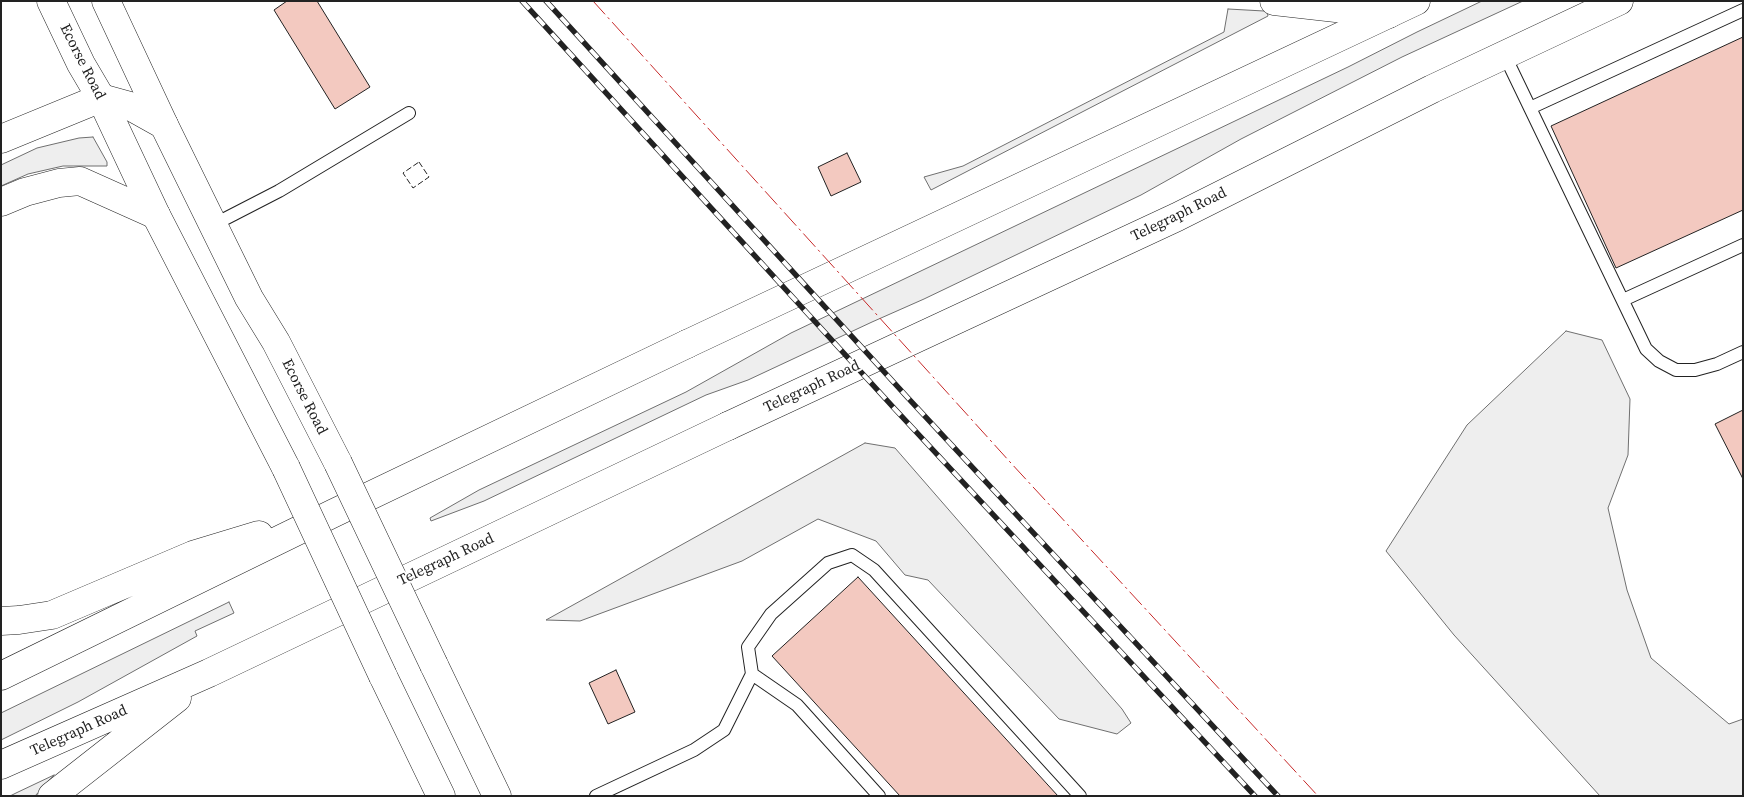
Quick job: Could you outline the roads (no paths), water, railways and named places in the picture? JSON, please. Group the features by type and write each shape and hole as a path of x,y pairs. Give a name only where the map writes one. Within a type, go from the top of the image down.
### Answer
{"main road":[{"name":"Ecorse Road","path":"51,1 101,98 156,215 286,468 441,796"},
{"name":"Ecorse Road","path":"106,1 164,125 249,298 276,342 338,463 497,796"},
{"path":"1274,1 1390,14"},
{"path":"1,676 334,512 1416,1"},
{"name":"Telegraph Road","path":"1,765 209,673 728,426 1176,217 1432,89 1619,1"},
{"path":"1,139 101,98 130,106 164,125"},
{"path":"1,202 25,192 59,183 80,180 156,215"},
{"path":"1,621 52,615 193,555 334,512"},
{"path":"52,796 209,673"}],"lane":[{"path":"1530,108 1743,10"},
{"path":"1505,56 1646,349 1659,360 1676,370 1695,370 1717,364 1743,352"},
{"path":"213,225 279,191 409,113"},
{"path":"1622,300 1743,245"},
{"path":"596,796 694,750 724,730 752,674 748,647 771,614 828,563 852,555 874,570 1080,796"},
{"path":"752,674 797,706 879,796"}],"railway":[{"path":"522,1 893,407 1255,796"},
{"path":"546,1 908,398 1278,796"}]}
